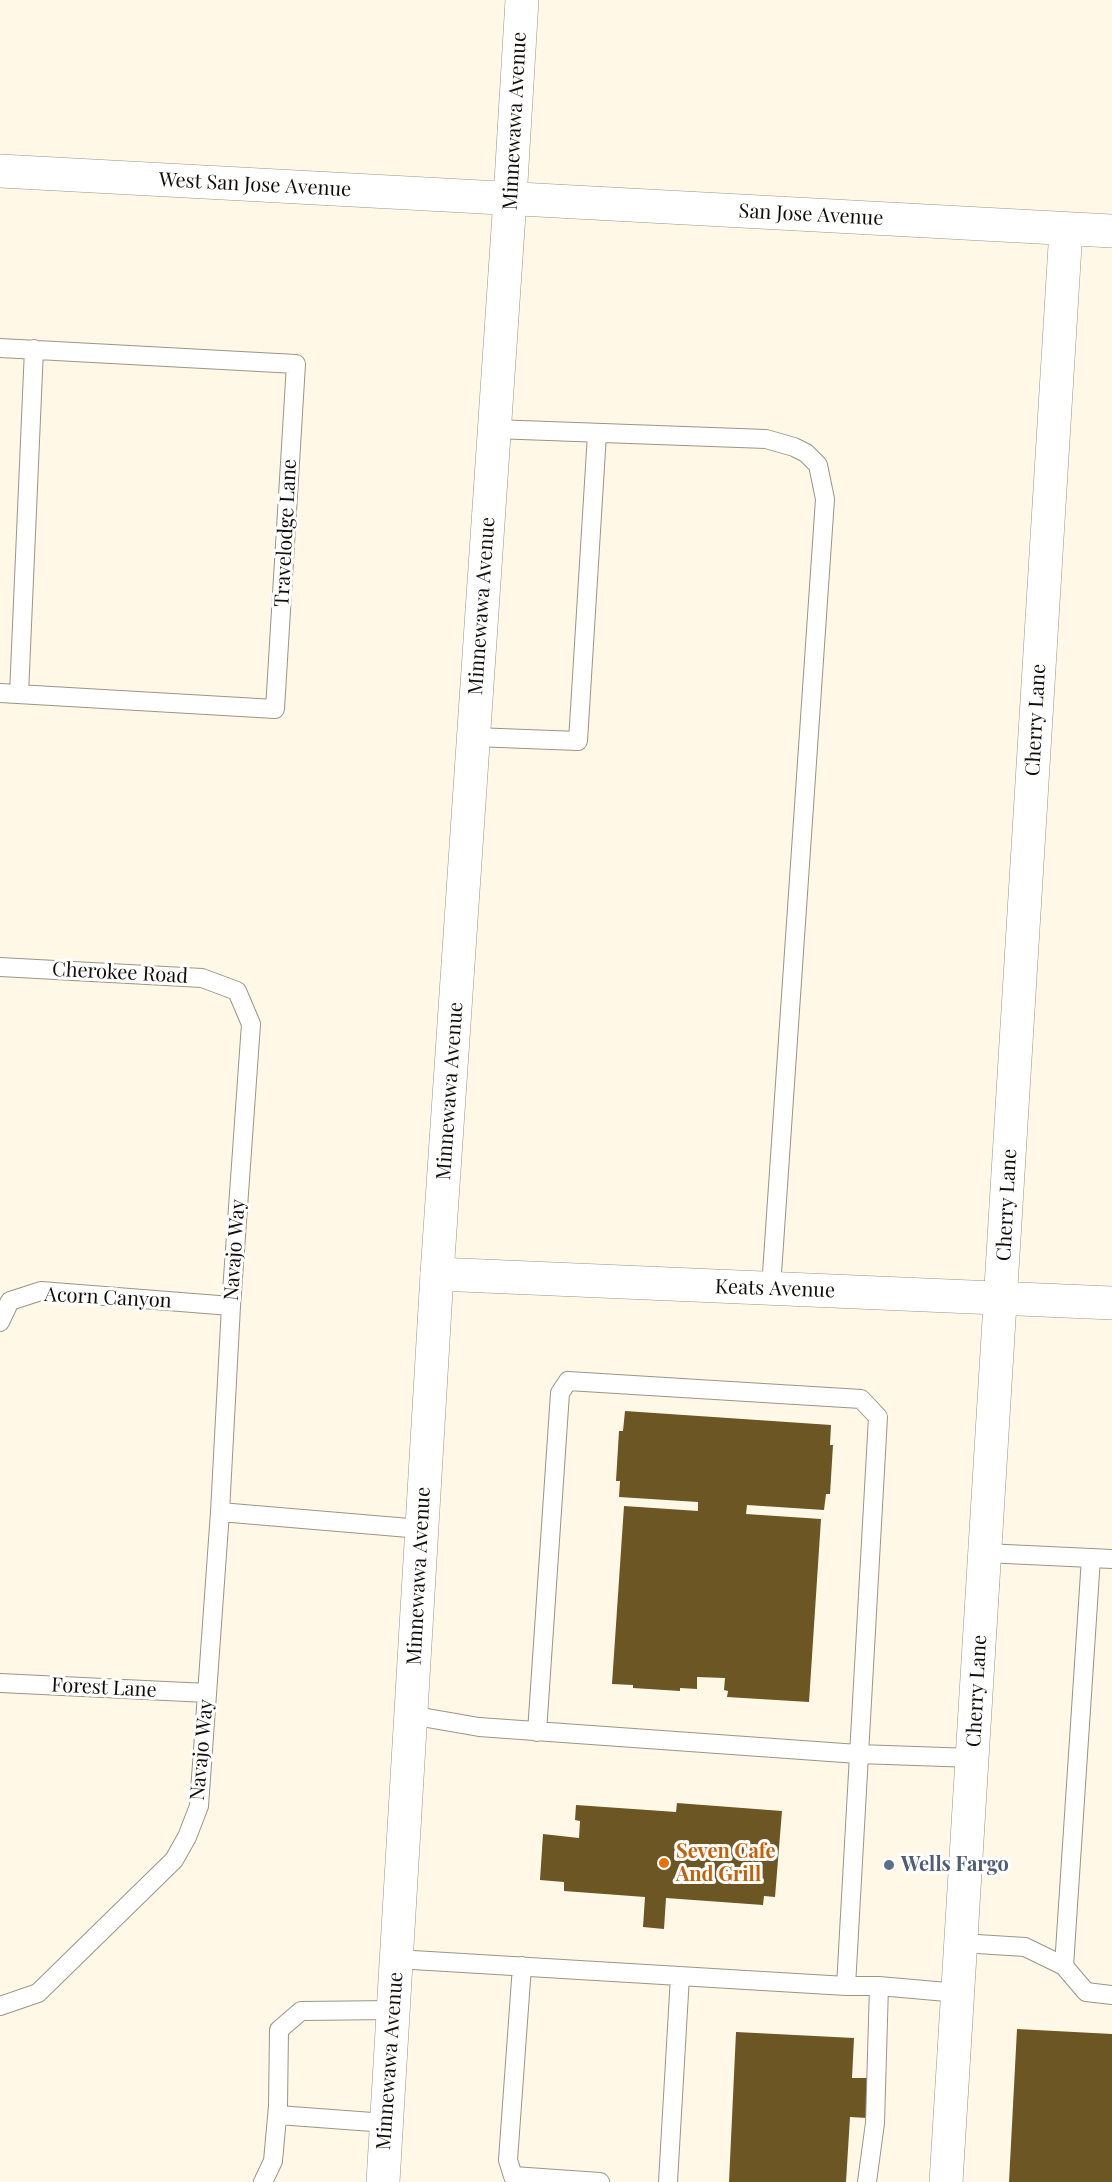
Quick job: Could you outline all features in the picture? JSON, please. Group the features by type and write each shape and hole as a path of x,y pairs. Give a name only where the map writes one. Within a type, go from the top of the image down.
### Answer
{"street":[{"name":"Minnewawa Avenue","path":"383,2182 437,1274 522,0"},
{"name":"West San Jose Avenue","path":"0,171 510,199"},
{"name":"San Jose Avenue","path":"510,199 1112,231"},
{"name":"Cherry Lane","path":"946,2182 1066,229"},
{"name":"Keats Avenue","path":"437,1274 1112,1303"}],"lane":[{"name":"Travelodge Lane","path":"0,348 296,364 275,709 0,693"},
{"path":"19,694 33,350"},
{"path":"494,429 766,439 794,447 806,453 818,465 825,499 771,1288"},
{"path":"474,736 578,741 597,434"},
{"name":"Cherokee Road","path":"0,967 202,978 237,991"},
{"name":"Navajo Way","path":"0,2006 38,1993 174,1860 188,1837 199,1806 251,1024 237,991"},
{"name":"Acorn Canyon","path":"0,1322 10,1301 41,1291 231,1306"},
{"path":"537,1732 560,1393 568,1381 861,1399 878,1417 846,1986"},
{"path":"220,1512 421,1529"},
{"path":"985,1553 1112,1559"},
{"path":"1064,1966 1091,1558"},
{"name":"Forest Lane","path":"0,1683 207,1693"},
{"path":"410,1715 479,1727 537,1732 858,1754 973,1758"},
{"path":"961,1942 1025,1947 1064,1966 1086,1992 1112,1995"},
{"path":"396,1959 846,1986 879,1986 958,1993"},
{"path":"522,1966 508,2160 513,2176 600,2182"},
{"path":"669,2182 680,1976"},
{"path":"867,2182 875,2123 879,1986"},
{"path":"263,2182 273,2162 278,2115 279,2031 301,2011 393,2010"},
{"path":"278,2115 386,2123"}],"building":[{"path":"625,1411 831,1425 830,1445 833,1445 830,1494 826,1494 824,1510 747,1505 746,1514 821,1519 809,1702 727,1697 728,1691 724,1690 725,1678 697,1677 697,1689 680,1688 680,1691 633,1688 633,1685 612,1684 624,1506 698,1511 698,1502 619,1497 620,1481 616,1481 619,1431 623,1431"},
{"path":"677,1803 782,1811 775,1897 764,1896 763,1905 666,1898 664,1929 643,1927 645,1897 564,1891 564,1882 540,1880 543,1834 579,1838 580,1821 575,1820 576,1805 676,1812"},
{"path":"1017,2029 1112,2034 1112,2182 1009,2182"},
{"path":"736,2032 854,2038 852,2078 870,2078 868,2118 850,2117 846,2182 729,2182"}],"place":[{"name":"Seven Cafe And Grill","path":"664,1863"},
{"name":"Wells Fargo","path":"889,1865"}]}
